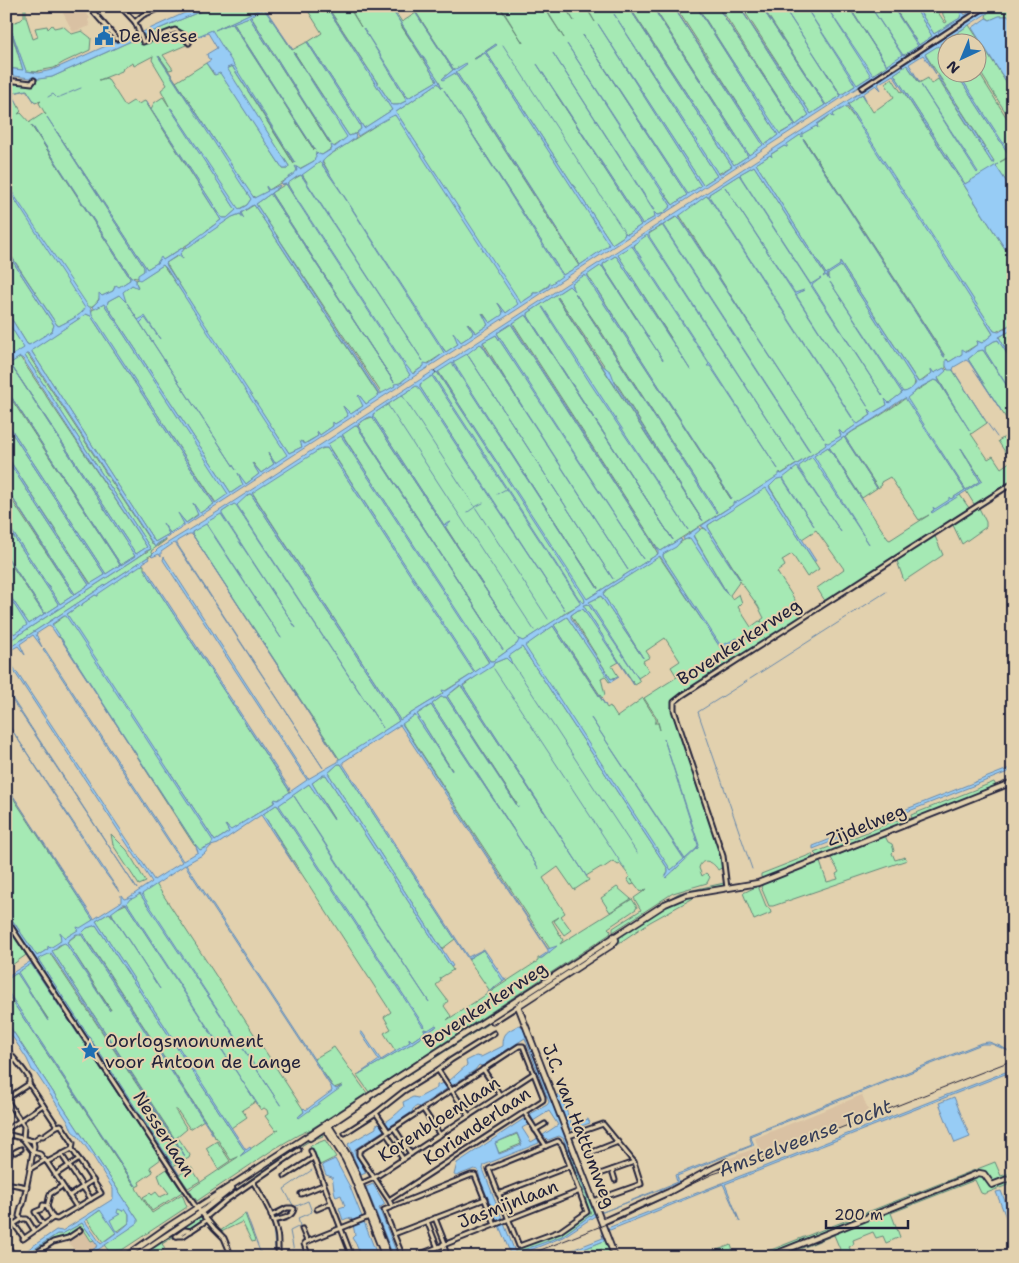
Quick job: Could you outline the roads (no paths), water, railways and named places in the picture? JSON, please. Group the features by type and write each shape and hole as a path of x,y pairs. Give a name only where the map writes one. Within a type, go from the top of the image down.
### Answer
{"main road":[{"name":"Zijdelweg","path":"727,888 758,882 1013,782"},
{"name":"Bovenkerkerweg","path":"134,1257 284,1152 364,1103 387,1085 613,935 677,898 727,888"},
{"name":"Bovenkerkerweg","path":"518,1006 612,946 616,940 613,935"},
{"name":"J.C. van Hattumweg","path":"518,1006 615,1257"},
{"path":"326,1126 355,1175 385,1257"},
{"path":"602,1222 669,1192 711,1168 726,1162"},
{"path":"768,1257 979,1172 982,1172 992,1185 1013,1177"},
{"name":"Bovenkerkerweg","path":"125,1257 199,1211"},
{"path":"371,1216 389,1257"},
{"path":"7,1247 14,1256"}],"street":[{"path":"93,6 90,8 117,39"},
{"path":"120,6 135,22 143,42 175,30 182,34 189,44"},
{"path":"135,22 143,15 165,6"},
{"path":"862,88 987,6"},
{"path":"6,80 32,83 34,80"},
{"name":"Bovenkerkerweg","path":"727,888 722,856 674,710 674,702 1013,483"},
{"name":"Nesserlaan","path":"6,920 199,1211"},
{"name":"Bovenkerkerweg","path":"493,1022 518,1006"},
{"path":"344,1133 376,1113 404,1091 494,1033"},
{"name":"Korianderlaan","path":"389,1200 544,1099 521,1045 451,1089 359,1151 359,1154 392,1206"},
{"path":"6,1048 30,1078 29,1084 57,1126"},
{"path":"6,1065 14,1060"},
{"name":"Korianderlaan","path":"483,1069 500,1096"},
{"path":"438,1070 451,1089"},
{"name":"Korenbloemlaan","path":"359,1184 374,1178 534,1073"},
{"path":"29,1084 6,1099 24,1126 23,1138 26,1146 33,1152 40,1154 46,1161 76,1206"},
{"name":"Korianderlaan","path":"451,1089 468,1116"},
{"path":"6,1130 43,1105"},
{"name":"Korianderlaan","path":"423,1109 440,1135"},
{"path":"524,1112 546,1146"},
{"path":"376,1113 388,1132"},
{"path":"535,1130 545,1124"},
{"path":"569,1136 603,1124 634,1162 641,1184 593,1201"},
{"path":"6,1134 33,1140 62,1125 73,1143 72,1148 101,1193 76,1206 57,1219 53,1218 23,1238 14,1224"},
{"name":"Korianderlaan","path":"394,1128 411,1154"},
{"name":"Korianderlaan","path":"388,1132 403,1159"},
{"path":"22,1219 19,1216 27,1187 33,1152 33,1140"},
{"path":"560,1142 588,1212 560,1231 519,1246 488,1169 546,1146 560,1142"},
{"path":"590,1153 618,1142"},
{"path":"30,1169 72,1148"},
{"path":"15,1152 21,1149"},
{"path":"191,1231 225,1201 299,1150"},
{"path":"310,1151 351,1255 340,1257"},
{"path":"61,1154 91,1199"},
{"path":"285,1176 313,1158"},
{"path":"55,1175 79,1159"},
{"path":"600,1174 634,1162"},
{"path":"498,1194 570,1166"},
{"path":"612,1170 615,1180"},
{"path":"403,1257 384,1210 475,1175 496,1224"},
{"path":"69,1196 93,1180"},
{"path":"253,1182 266,1204 277,1232 279,1257"},
{"path":"6,1183 27,1187"},
{"path":"300,1194 323,1185"},
{"path":"53,1218 48,1206 50,1194 62,1186"},
{"name":"Jasmijnlaan","path":"413,1257 580,1191"},
{"path":"394,1234 485,1199"},
{"path":"317,1209 331,1203"},
{"path":"43,1224 35,1212 42,1209 43,1205 48,1206"},
{"path":"271,1216 287,1208 294,1209 293,1213 289,1216 273,1221"},
{"path":"199,1211 224,1238 232,1257"},
{"path":"309,1257 304,1244 307,1242 371,1216"},
{"name":"Jasmijnlaan","path":"435,1218 444,1244"},
{"path":"6,1229 22,1219 27,1219 34,1230"},
{"path":"427,1222 437,1246"},
{"path":"302,1229 307,1242"},
{"path":"31,1256 53,1242 68,1238 80,1230"},
{"path":"444,1244 448,1257"}],"water":[{"path":"200,6 213,6 52,77 39,79 6,75 6,68 23,70 12,32 26,71 38,73 52,70"},
{"path":"326,6 392,105 398,105 406,101 406,98 363,28 408,98 437,81 393,11 439,81 442,88 438,83 396,112 521,303 533,295 533,293 537,293 549,286 549,283 551,284 562,276 444,90 563,275 579,266 579,264 455,73 442,79 453,70 411,6 454,70 467,64 456,72 580,265 609,245 486,54 475,59 496,44 486,52 612,244 624,236 625,233 628,234 641,225 537,64 642,224 655,217 654,212 657,215 662,214 671,206 567,44 673,205 687,195 583,35 688,194 701,186 598,24 703,185 717,176 614,14 719,175 732,166 628,6 734,165 748,156 652,6 749,155 763,145 673,6 765,145 778,135 696,6 780,134 795,125 717,6 796,125 809,115 739,6 811,114 825,105 761,6 826,105 841,96 783,6 841,95 855,85 805,6 857,85 871,76 826,6 873,75 887,66 848,6 887,65 902,55 870,6 903,55 906,54 906,56 155,547 29,354 26,354 25,356 151,549 6,643 11,634 6,623 14,634 27,625 6,590 29,624 44,614 6,555 45,614 59,605 6,525 6,522 60,604 74,595 6,488 75,594 89,585 6,458 6,455 90,584 105,575 6,424 6,421 106,574 120,565 6,389 121,565 135,556 11,365 136,554 147,547 23,359 20,357 6,366 6,356 8,358 24,348 6,319 6,310 29,345 52,331 54,325 6,249 57,325 59,326 74,318 85,308 6,186 6,183 91,308 92,314 215,503 228,494 104,304 95,309 92,307 99,300 99,293 102,296 113,291 116,285 119,287 130,280 130,278 32,125 130,276 136,280 138,288 132,285 123,292 126,302 119,295 108,301 107,306 231,493 243,485 238,473 246,484 259,474 252,463 261,473 274,464 268,452 275,463 287,455 166,268 163,265 140,280 138,279 138,275 144,271 144,267 47,117 147,269 157,263 161,257 163,260 185,248 180,254 183,259 178,255 166,263 167,266 289,453 302,447 300,441 305,444 318,436 317,431 320,435 333,426 333,422 335,424 348,416 343,406 351,414 363,406 359,395 366,404 379,395 254,205 241,213 244,219 240,214 232,217 187,248 186,246 221,220 146,101 222,218 227,218 236,210 170,108 238,208 240,209 247,205 251,199 158,56 254,198 268,191 266,186 269,190 280,185 271,193 272,195 394,382 271,195 256,204 380,394 410,375 286,184 281,184 296,172 295,166 300,169 314,161 315,153 322,155 332,149 331,145 335,147 347,137 293,52 349,136 355,134 356,137 322,162 444,350 446,352 458,344 453,332 461,342 472,335 473,332 467,323 476,333 488,325 482,313 490,323 502,315 503,312 498,303 506,313 518,304 395,115 358,136 356,133 361,129 360,125 307,42 364,128 392,110","holes":["320,162 444,353 429,364 424,363 424,366 413,374 401,359 287,184 301,175 423,361 302,175","86,314 91,316 214,504 200,513 193,503 198,515 186,523 178,513 184,524 170,533 163,523 169,534 155,542 32,352 32,350"]},
{"path":"892,6 919,45 932,36 914,6 916,6 934,34 936,33 936,36 909,54 907,53 918,46"},
{"path":"956,6 959,6 965,15 982,6 942,32 937,32 960,18 961,14"},
{"path":"998,6 958,32 953,32 991,7"},
{"path":"264,7 293,50 264,9 250,16 331,144 249,17 233,23 315,150 232,23 215,30"},
{"path":"1009,8 1013,17 1013,92 986,50 986,32 975,32 972,28 986,18 990,20 999,16 1010,16"},
{"path":"212,30 295,163 232,66 227,68 289,166 287,169 283,169 220,73 215,75 206,63 211,60 207,54 217,48 208,33 189,41"},
{"path":"936,43 936,47 925,54 936,74 923,55 909,64 920,83 907,65 894,74 965,184 998,164 996,166 1013,192 1013,261 893,75 878,84 881,90 876,85 863,94 866,100 862,94 848,105 994,331 999,332 1013,323 1013,331 999,337 1013,363 998,340 985,347 985,351 1013,395 983,350 978,351 968,359 1002,412 969,362 966,360 954,367 953,370 948,370 946,359 949,362 962,354 962,349 967,352 978,344 977,341 982,343 993,334 847,106 833,114 834,117 830,115 817,124 818,128 816,126 802,134 802,137 800,135 787,144 787,147 784,146 771,154 772,157 770,155 756,164 826,274 840,265 840,262 918,382 924,380 932,373 931,369 934,373 944,368 946,371 938,378 939,381 970,431 938,381 934,380 919,388 907,398 966,490 980,481 961,448 982,481 931,512 934,510 933,507 935,509 949,500 949,497 951,499 965,490 905,398 845,437 877,488 844,437 829,447 872,515 828,447 814,456 869,544 812,457 799,466 799,468 841,532 797,467 783,478 814,526 782,478 777,479 769,487 816,561 814,561 766,488 708,525 740,580 706,529 701,526 733,505 733,502 741,500 779,475 779,473 782,474 822,448 826,445 825,442 828,443 841,436 839,430 843,434 856,425 853,420 858,424 871,415 869,409 873,413 887,405 885,399 889,403 902,393 830,282 903,392 911,389 916,383 841,266 827,275 829,280 826,275 823,277 825,274 754,166 740,174 741,177 810,283 821,278 812,285 883,396 739,175 709,194 709,196 852,418 708,196 679,216 824,439 679,218 677,216 663,225 810,452 662,225 649,233 649,236 795,462 647,235 633,245 778,469 710,366 707,366 709,364 632,246 618,255 691,371 617,257 615,256 603,264 603,266 663,360 602,266 587,275 732,499 585,275 572,283 574,291 569,286 528,313 528,316 673,540 527,316 525,315 513,323 657,548 661,551 680,539 682,540 676,547 663,554 663,557 721,646 738,639 723,648 720,647 660,556 606,590 603,594 643,658 601,596 589,602 638,678 588,604 583,605 634,685 583,609 571,615 571,618 611,679 619,677 611,682 567,617 554,625 606,706 553,626 525,646 671,870 684,859 591,718 685,859 698,845 664,739 699,845 698,848 666,878 668,869 522,647 509,656 512,664 506,658 494,663 493,666 463,686 587,877 462,687 459,686 447,696 518,807 446,697 441,697 432,704 539,869 431,705 417,714 452,771 415,715 402,724 548,949 557,946 542,958 539,958 548,950 400,725 343,762 343,764 468,957 484,949 505,980 507,979 485,994 503,981 483,950 468,959 341,764 338,764 328,773 453,966 451,967 326,775 312,783 334,820 309,784 279,805 423,1027 278,806 276,805 263,814 300,874 261,815 186,864 331,1085 336,1089 343,1086 299,1118 304,1112 304,1108 306,1110 332,1091 331,1087 185,865 142,894 281,1106 140,894 130,899 127,903 258,1105 126,904 123,904 111,913 160,989 111,914 109,913 96,921 246,1150 250,1147 251,1149 240,1156 245,1151 96,925 87,928 82,933 214,1135 81,934 76,934 67,942 110,1011 66,944 59,945 52,951 185,1156 51,953 38,959 178,1175 6,914 6,911 37,956 48,949 48,946 50,948 61,941 60,932 65,938 78,930 77,927 80,928 93,920 6,785 94,919 121,902 121,895 124,899 128,898 152,882 6,659 6,656 154,880 182,862 44,648 183,861 198,852 195,844 200,850 211,845 213,841 66,616 52,624 60,636 58,637 50,625 36,634 42,647 33,635 20,644 25,655 18,646 7,652 6,650 148,557 149,559 142,566 98,594 98,596 95,595 82,604 82,607 80,605 67,614 215,841 229,832 225,825 231,830 274,803 275,799 278,800 307,780 163,560 164,557 308,779 338,762 338,759 399,721 251,494 237,505 383,728 236,505 234,504 222,512 222,514 296,628 221,514 207,522 207,524 281,638 206,524 192,532 192,534 177,541 177,544 323,768 176,544 174,543 161,552 161,557 159,554 151,556 158,549","holes":["511,324 658,551 658,554 587,599 438,372 452,363 598,589 453,362 480,344 482,345 628,570 483,345 483,342 496,335 643,559 498,335 497,333","437,372 584,598 584,603 579,599 433,375","432,376 580,602 580,604 523,641 518,639 517,644 493,661 490,661 342,435 357,426 503,650 358,426 358,424 372,417 488,593 445,527 451,522 444,525 373,416 373,414 416,386 418,387 565,610 420,387 420,384","341,436 489,662 475,672 328,444","322,448 327,448 474,673 446,691 442,690 443,693 441,695 400,720 252,493"]},
{"path":"553,53 654,210 653,210"},
{"path":"941,82 994,162 992,163"},
{"path":"962,82 964,82 1008,153"},
{"path":"921,85 978,172 977,173"},
{"path":"803,139 945,357 944,357"},
{"path":"725,187 795,293 804,290 796,295 868,407"},
{"path":"575,293 717,512 716,513"},
{"path":"557,297 602,365 611,372 615,383 703,521"},
{"path":"543,307 688,530 590,383"},
{"path":"145,316 160,339 145,318 140,323 138,320"},
{"path":"699,527 700,530 693,536 728,595 690,538 684,540 683,538"},
{"path":"144,569 146,569 289,790"},
{"path":"60,638 61,638 194,843"},
{"path":"6,689 21,712 137,889 6,691"},
{"path":"6,721 120,893 103,870"},
{"path":"1013,767 1013,770 813,849 813,846"},
{"path":"294,796 429,1002 342,871"},
{"path":"31,961 166,1166 31,964 18,972 48,1021 17,973 6,980 6,977"},
{"path":"6,989 136,1186 6,992"},
{"path":"6,1021 138,1220 138,1223 87,1257 82,1257 98,1246 82,1223 62,1234 57,1234 30,1252 31,1257 25,1255 17,1257 56,1230 62,1231 113,1199 113,1189 94,1158 72,1131 69,1123 36,1073 32,1070 6,1027","holes":["125,1208 129,1214 129,1223 119,1232 115,1230 110,1220 120,1214 117,1213 118,1209 123,1211","100,1210 116,1233 101,1244 85,1221"]},
{"path":"436,1025 411,1044 359,1074 379,1060 360,1032 362,1032 381,1060 410,1042 409,1038 412,1041 425,1032 424,1029 428,1030"},
{"path":"519,1025 522,1026 527,1037 597,1216 563,1237 513,1257 507,1257 509,1250 478,1170 474,1169 456,1176 454,1175 457,1163 525,1118 529,1124 522,1128 531,1142 538,1138 539,1143 484,1165 483,1169 515,1252 562,1236 594,1213 563,1138 559,1136 548,1140 543,1135 558,1125 549,1111 533,1121 530,1114 549,1102 525,1038 482,1066 479,1065 475,1070 419,1107 417,1106 412,1112 355,1149 355,1153 366,1173 361,1175 348,1144 376,1128 376,1125 391,1118 404,1107 403,1102 413,1097 418,1098 437,1088 437,1085 448,1082 467,1065 466,1061 476,1056 481,1057 503,1046 505,1035","holes":["517,1133 522,1145 499,1154 495,1143"]},
{"path":"989,1042 1013,1053 992,1044 982,1044 750,1136 754,1145 677,1176 678,1183 610,1209 677,1182 675,1175 752,1145 749,1135 981,1043"},
{"path":"1013,1069 1013,1071 725,1184 740,1222 723,1184 610,1230 605,1229"},
{"path":"566,1088 568,1090 561,1097 572,1125 588,1119 590,1123 570,1130 556,1096"},
{"path":"954,1097 970,1137 955,1143 939,1103"},
{"path":"335,1159 350,1187 378,1257 361,1257 352,1238 355,1235 352,1219 343,1220 339,1208 345,1206 341,1195 336,1197 332,1177 326,1175 322,1165"},
{"path":"373,1184 385,1204 379,1208 398,1256 395,1257 366,1187"},
{"path":"1001,1191 1013,1221 1013,1235 996,1192"},
{"path":"602,1230 613,1257 606,1240 564,1257 554,1257 603,1238"}],"waterway":[{"path":"503,45 625,233"},
{"path":"69,93 81,88"},
{"path":"17,92 26,90 35,102"},
{"path":"14,93 13,95 18,104"},
{"path":"48,97 53,94 57,98 67,94"},
{"path":"953,370 985,420"},
{"path":"402,395 475,507 483,503"},
{"path":"387,404 534,630"},
{"path":"987,423 997,437"},
{"path":"497,494 506,489"},
{"path":"468,512 475,507 548,619"},
{"path":"750,679 886,592"},
{"path":"513,664 637,853"},
{"path":"494,669 625,869"},
{"path":"747,681 698,712 752,869"},
{"path":"295,1257 290,1231 300,1226 298,1218 312,1212 308,1201 294,1207 284,1189 312,1170"},
{"path":"263,1202 273,1227 276,1257"},
{"path":"246,1214 262,1257"}],"tram line":[{"path":"523,1257 624,1217 713,1174 777,1153 1013,1060"}],"place":[{"name":"De Nesse","path":"104,36"},
{"name":"Oorlogsmonument voor Antoon de Lange","path":"90,1051"}],"water label":[{"name":"Amstelveense Tocht","path":"805,1138"}]}
